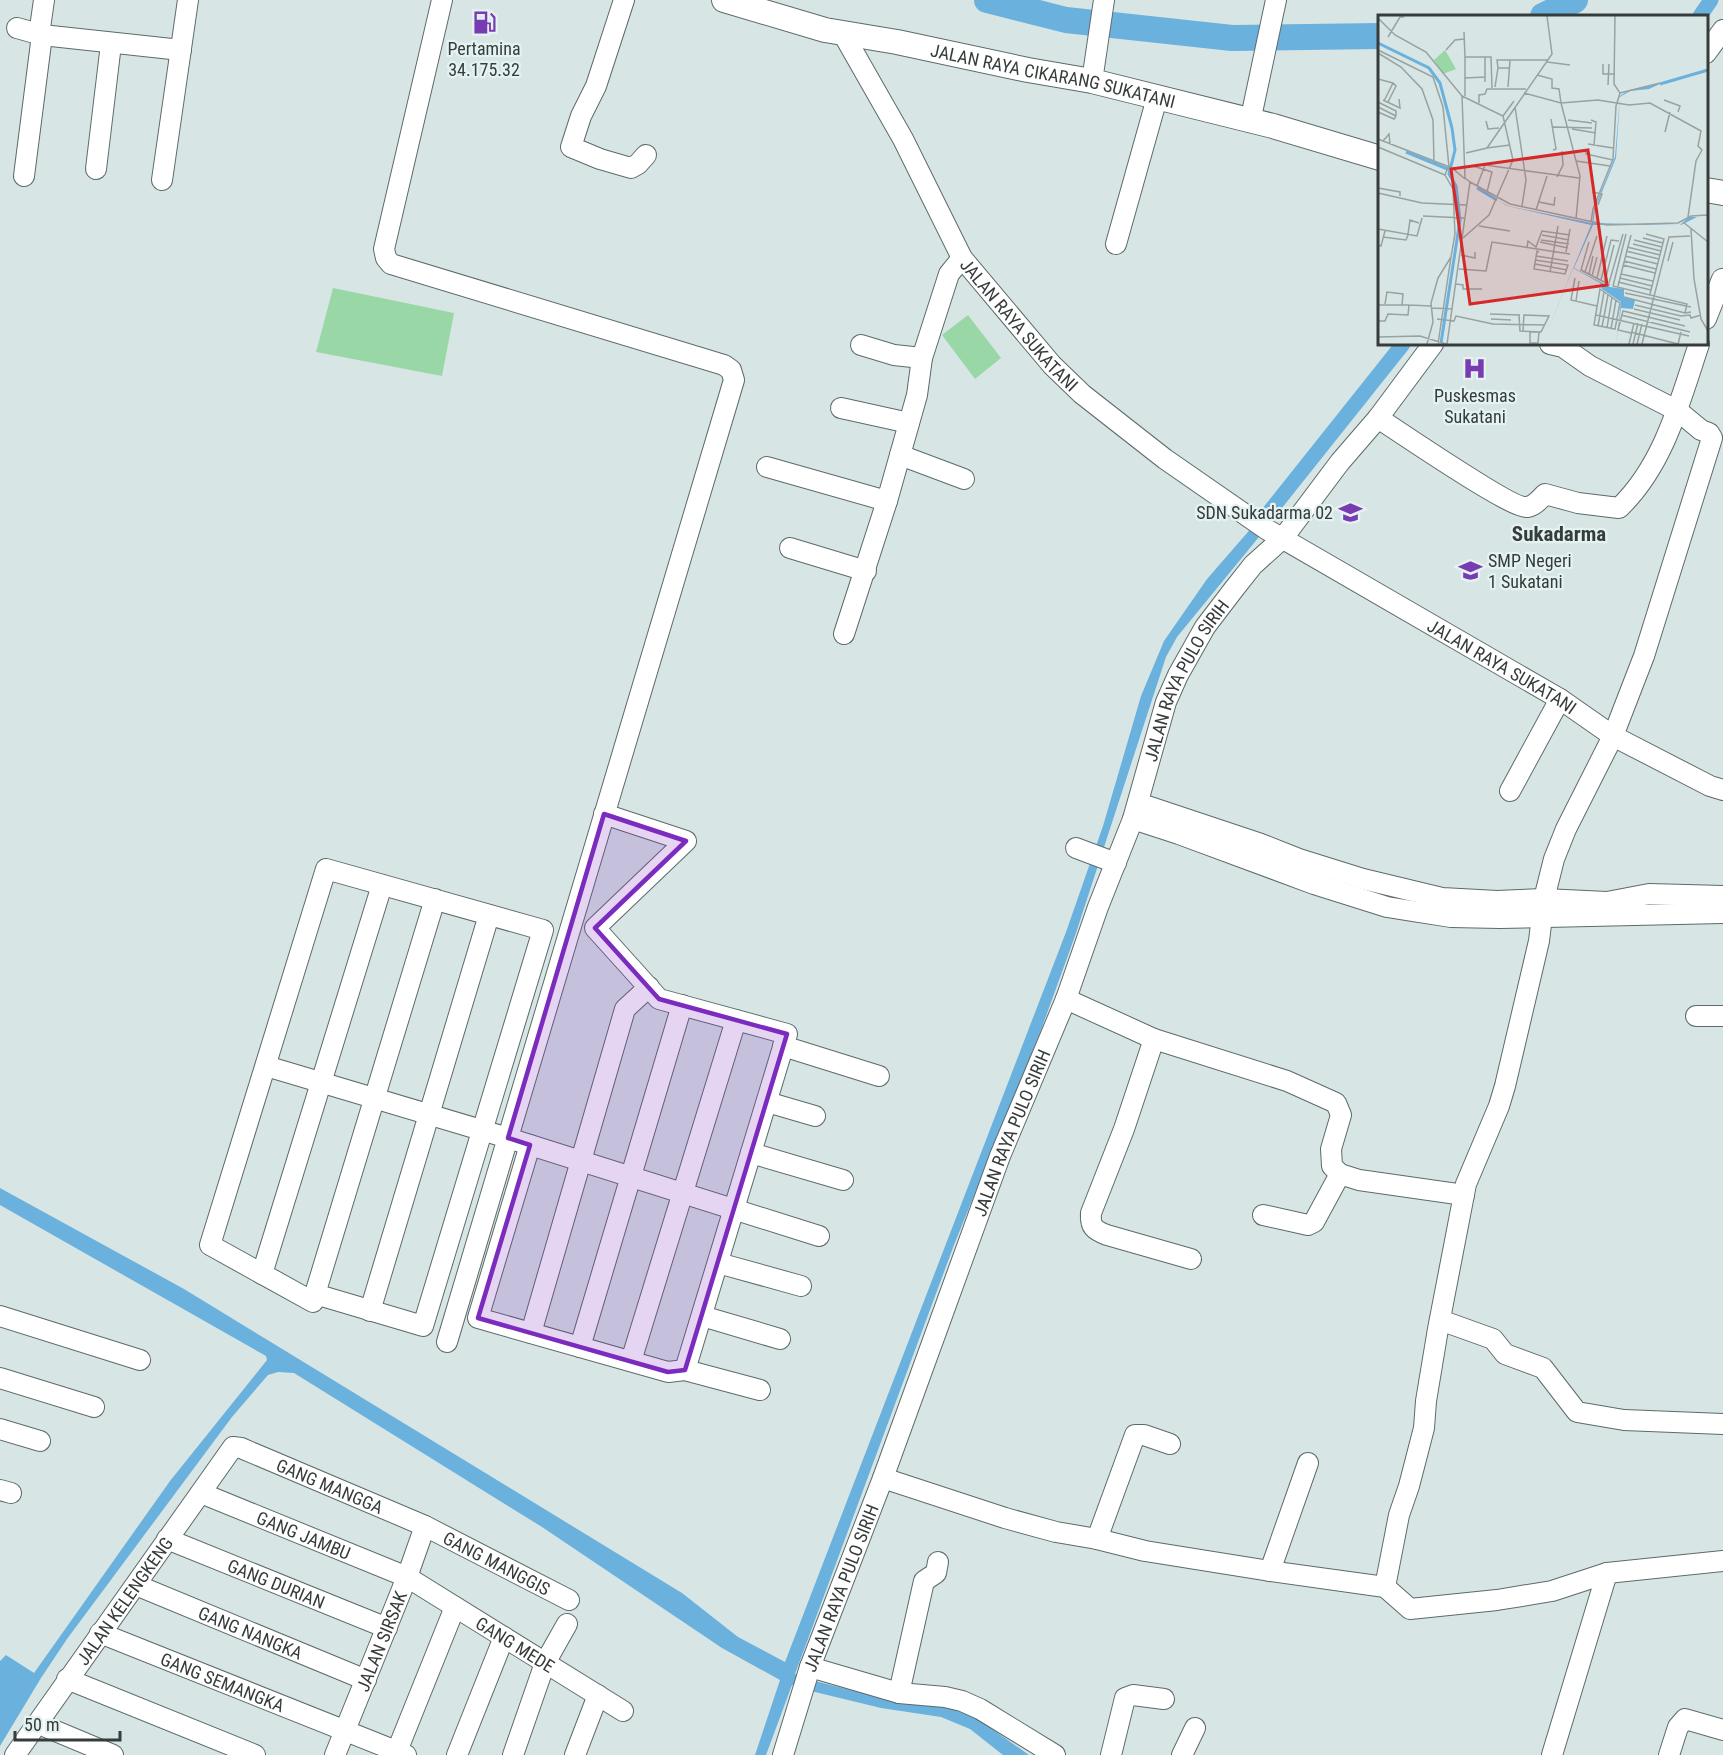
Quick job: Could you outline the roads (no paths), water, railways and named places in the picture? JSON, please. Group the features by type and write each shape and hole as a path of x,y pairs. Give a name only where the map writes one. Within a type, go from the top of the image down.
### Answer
{"main road":[{"name":"JALAN RAYA CIKARANG SUKATANI","path":"724,0 825,30 1093,73 1157,98 1378,157"},
{"path":"1708,190 1723,193"}],"street":[{"path":"24,176 44,0"},
{"path":"162,180 188,0"},
{"path":"442,0 384,249 386,258 391,264 724,365 730,370 734,380 447,1342"},
{"path":"624,0 596,86 581,116 571,147 631,168 646,155"},
{"path":"1093,73 1104,0"},
{"path":"1250,122 1274,6"},
{"path":"17,28 41,35 182,50"},
{"path":"1708,52 1723,30"},
{"name":"JALAN RAYA SUKATANI","path":"842,32 903,139 962,258 1067,381 1165,459 1249,518 1560,699 1613,736 1710,786 1723,790"},
{"path":"96,169 111,44"},
{"path":"1116,244 1157,98"},
{"path":"844,634 888,501 917,395 922,358 949,274 962,258"},
{"path":"1708,316 1722,279"},
{"path":"861,345 894,355 922,358"},
{"path":"1275,534 1378,418 1432,345"},
{"path":"1385,1587 1399,1515 1424,1428 1427,1391 1464,1195 1470,1171 1499,1106 1505,1086 1554,859 1566,829 1613,736 1644,656 1712,438 1709,433 1701,430 1678,411 1590,366 1563,347 1554,345"},
{"path":"1378,418 1520,507 1535,504 1545,494 1578,503 1619,508 1629,498 1660,452 1678,411 1699,345"},
{"path":"841,408 909,423"},
{"path":"900,455 964,479"},
{"path":"767,467 888,501"},
{"name":"JALAN RAYA PULO SIRIH","path":"783,1755 806,1678 883,1478 1000,1156 1066,999 1098,908 1097,856 1135,811 1166,702 1190,651 1205,627 1275,534"},
{"path":"790,548 866,571"},
{"path":"1510,790 1560,699"},
{"path":"1135,811 1261,844 1297,868 1387,907 1417,902 1451,917 1500,918 1723,913"},
{"path":"1135,811 1266,866 1297,868"},
{"path":"604,814 686,841 595,928 659,999 787,1034 686,1370"},
{"path":"1261,844 1266,866"},
{"path":"315,1294 423,1326 543,930 435,899 326,869 210,1245 313,1302 315,1294 435,899"},
{"path":"262,1274 382,885"},
{"path":"1542,916 1649,894 1723,896"},
{"path":"370,1311 489,915"},
{"path":"531,1333 625,1010 649,987"},
{"path":"1066,999 1154,1039 1287,1082 1336,1103 1341,1114 1331,1149 1332,1166 1340,1174 1359,1180 1464,1195"},
{"path":"580,1347 682,1005"},
{"path":"1696,1016 1723,1016"},
{"path":"631,1361 736,1020"},
{"path":"1154,1039 1124,1129 1091,1213 1090,1223 1094,1229 1107,1235 1191,1259"},
{"path":"783,1046 879,1076"},
{"path":"266,1066 508,1138 819,1236"},
{"path":"767,1102 815,1116"},
{"path":"530,1146 478,1318 668,1372 686,1370 760,1390"},
{"path":"751,1153 843,1180"},
{"path":"1263,1215 1308,1225 1314,1222 1340,1174"},
{"path":"718,1263 801,1286"},
{"path":"0,1316 141,1360"},
{"path":"702,1316 780,1339"},
{"path":"1440,1320 1492,1339 1505,1354 1543,1368 1577,1412 1624,1420 1723,1424"},
{"path":"0,1378 94,1407"},
{"path":"0,1429 40,1441"},
{"path":"1097,1539 1135,1435 1144,1435 1170,1444"},
{"name":"JALAN KELENGKENG","path":"15,1755 233,1447"},
{"name":"GANG MANGGA","path":"233,1447 242,1448 425,1526"},
{"path":"1270,1571 1308,1463"},
{"path":"883,1478 1005,1518 1056,1532 1145,1551 1385,1587 1410,1609 1497,1600 1552,1591 1607,1573 1723,1561"},
{"name":"GANG JAMBU","path":"201,1493 407,1577"},
{"name":"JALAN SIRSAK","path":"335,1755 387,1628 425,1526"},
{"name":"GANG MANGGIS","path":"425,1526 569,1600"},
{"name":"GANG DURIAN","path":"167,1539 387,1628"},
{"path":"899,1693 924,1581 936,1573 938,1562"},
{"path":"1552,1755 1607,1573"},
{"name":"GANG MEDE","path":"407,1577 623,1711"},
{"name":"GANG NANGKA","path":"136,1585 366,1680"},
{"path":"402,1753 455,1606"},
{"path":"513,1755 545,1663 567,1624"},
{"name":"GANG SEMANGKA","path":"100,1633 402,1753"},
{"path":"457,1755 504,1637"},
{"path":"806,1678 962,1701 980,1709 1032,1750 1055,1755"},
{"path":"67,1679 255,1755"},
{"path":"575,1755 598,1695"},
{"path":"1111,1755 1125,1698 1133,1695 1164,1699"},
{"path":"1669,1755 1678,1727 1685,1719 1723,1730"},
{"path":"45,1727 113,1755"},
{"path":"1182,1755 1195,1728"}],"water":[{"path":"1267,510 1276,516 1177,637 1166,657 1075,936 1041,1030 954,1245 795,1674 887,1699 943,1706 975,1717 1029,1755 1003,1755 970,1729 941,1717 881,1708 792,1685 766,1755 755,1755 780,1680 722,1648 542,1527 294,1373 278,1372 268,1375 232,1417 67,1639 0,1746 0,1661 6,1655 34,1673 170,1481 267,1360 266,1356 0,1205 0,1188 184,1289 682,1593 738,1637 785,1662 1066,932 1103,826 1141,696 1164,641 1207,579"}],"waterway":[{"path":"987,0 1066,20 1232,38 1378,36"},
{"path":"1545,15 1575,0"},
{"path":"1701,15 1711,0"},
{"path":"1258,526 1402,345"}],"place":[{"name":"Pertamina 34.175.32","path":"484,22"},
{"name":"Puskesmas Sukatani","path":"1475,369"},
{"name":"SDN Sukadarma 02","path":"1351,512"},
{"name":"SMP Negeri 1 Sukatani","path":"1470,570"}],"district":[{"name":"Sukadarma","path":"1559,534"}]}
